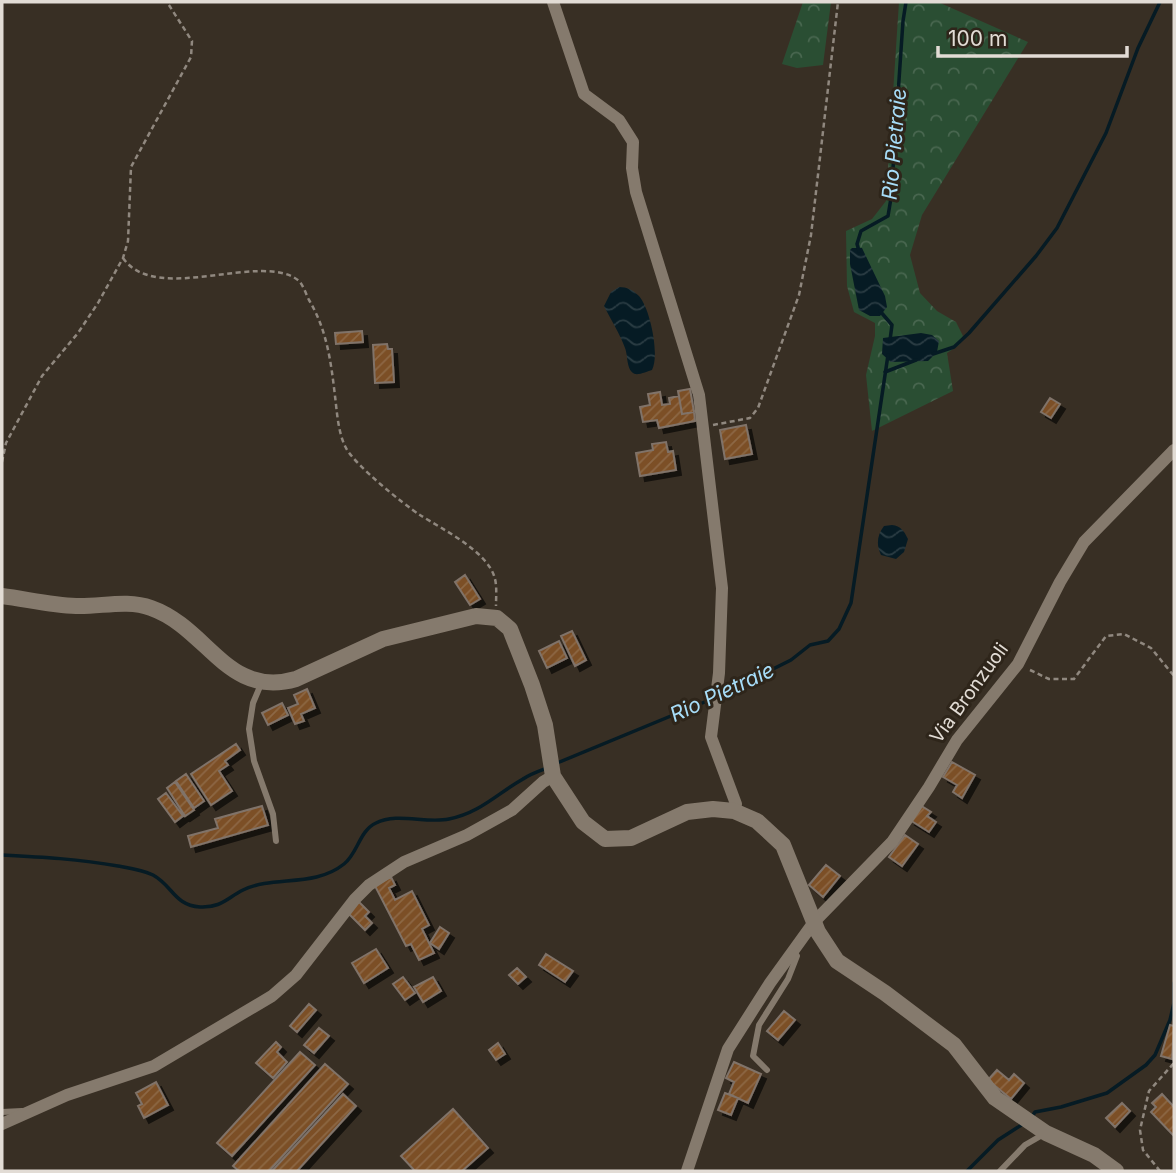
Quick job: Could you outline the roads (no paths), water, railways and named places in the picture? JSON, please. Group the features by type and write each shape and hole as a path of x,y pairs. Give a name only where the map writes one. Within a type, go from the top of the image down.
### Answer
{"street":[{"path":"553,2 584,94 619,120 633,142 632,168 636,192 699,395 722,588 719,673 711,737 736,804 734,811"},
{"name":"Via Bronzuoli","path":"687,1171 728,1049 793,950 814,922 892,842 957,740 1018,664 1084,542 1174,450"},
{"path":"2,596 75,606 126,604 149,607 191,632 245,678 261,684 296,679 383,639 476,615 497,618 510,629 532,685 545,725 553,776 583,822 605,839 631,838 687,812 713,808 734,811 757,821 783,845 814,922 837,961 954,1045 995,1098 1046,1133 1094,1155 1116,1171"},
{"path":"2,1124 67,1095 154,1066 272,996 296,975 369,885 404,862 467,835 512,810 553,776"}],"lane":[{"path":"261,684 253,703 250,729 254,761 274,814 276,841"},
{"path":"767,1070 753,1056 759,1025 788,979 797,956 793,950"},
{"path":"2,1112 35,1110"},
{"path":"1000,1171 1025,1145 1046,1133"}],"water":[{"path":"852,248 862,248 885,296 887,307 880,316 870,316 859,310 850,264"},
{"path":"619,287 630,289 639,296 647,311 655,354 652,370 635,374 630,370 623,343 604,306 611,292"},
{"path":"921,333 932,335 939,341 937,352 928,361 891,362 882,354 883,338"},
{"path":"892,525 902,529 908,539 904,552 896,559 881,555 878,544 884,526"}],"waterway":[{"name":"Rio Pietraie","path":"859,251 857,244 861,231 888,216 906,2"},
{"path":"933,354 954,347 969,333 1057,228 1106,133 1138,48 1160,2"},
{"name":"Rio Pietraie","path":"880,311 892,325 890,340"},
{"name":"Rio Pietraie","path":"719,696 791,660 810,645 828,641 839,629 851,603 888,355"},
{"path":"885,372 916,360"},
{"name":"Rio Pietraie","path":"557,763 712,699"},
{"name":"Rio Pietraie","path":"2,855 74,860 140,870 160,879 184,903 207,907 255,886 320,876 344,864 366,831 376,823 393,818 440,820 460,816 547,768"},
{"path":"1031,1118 1035,1112 1107,1093 1146,1065 1155,1055 1170,1020 1174,1003 1174,983"},
{"path":"967,1171 998,1140 1023,1124"}]}
